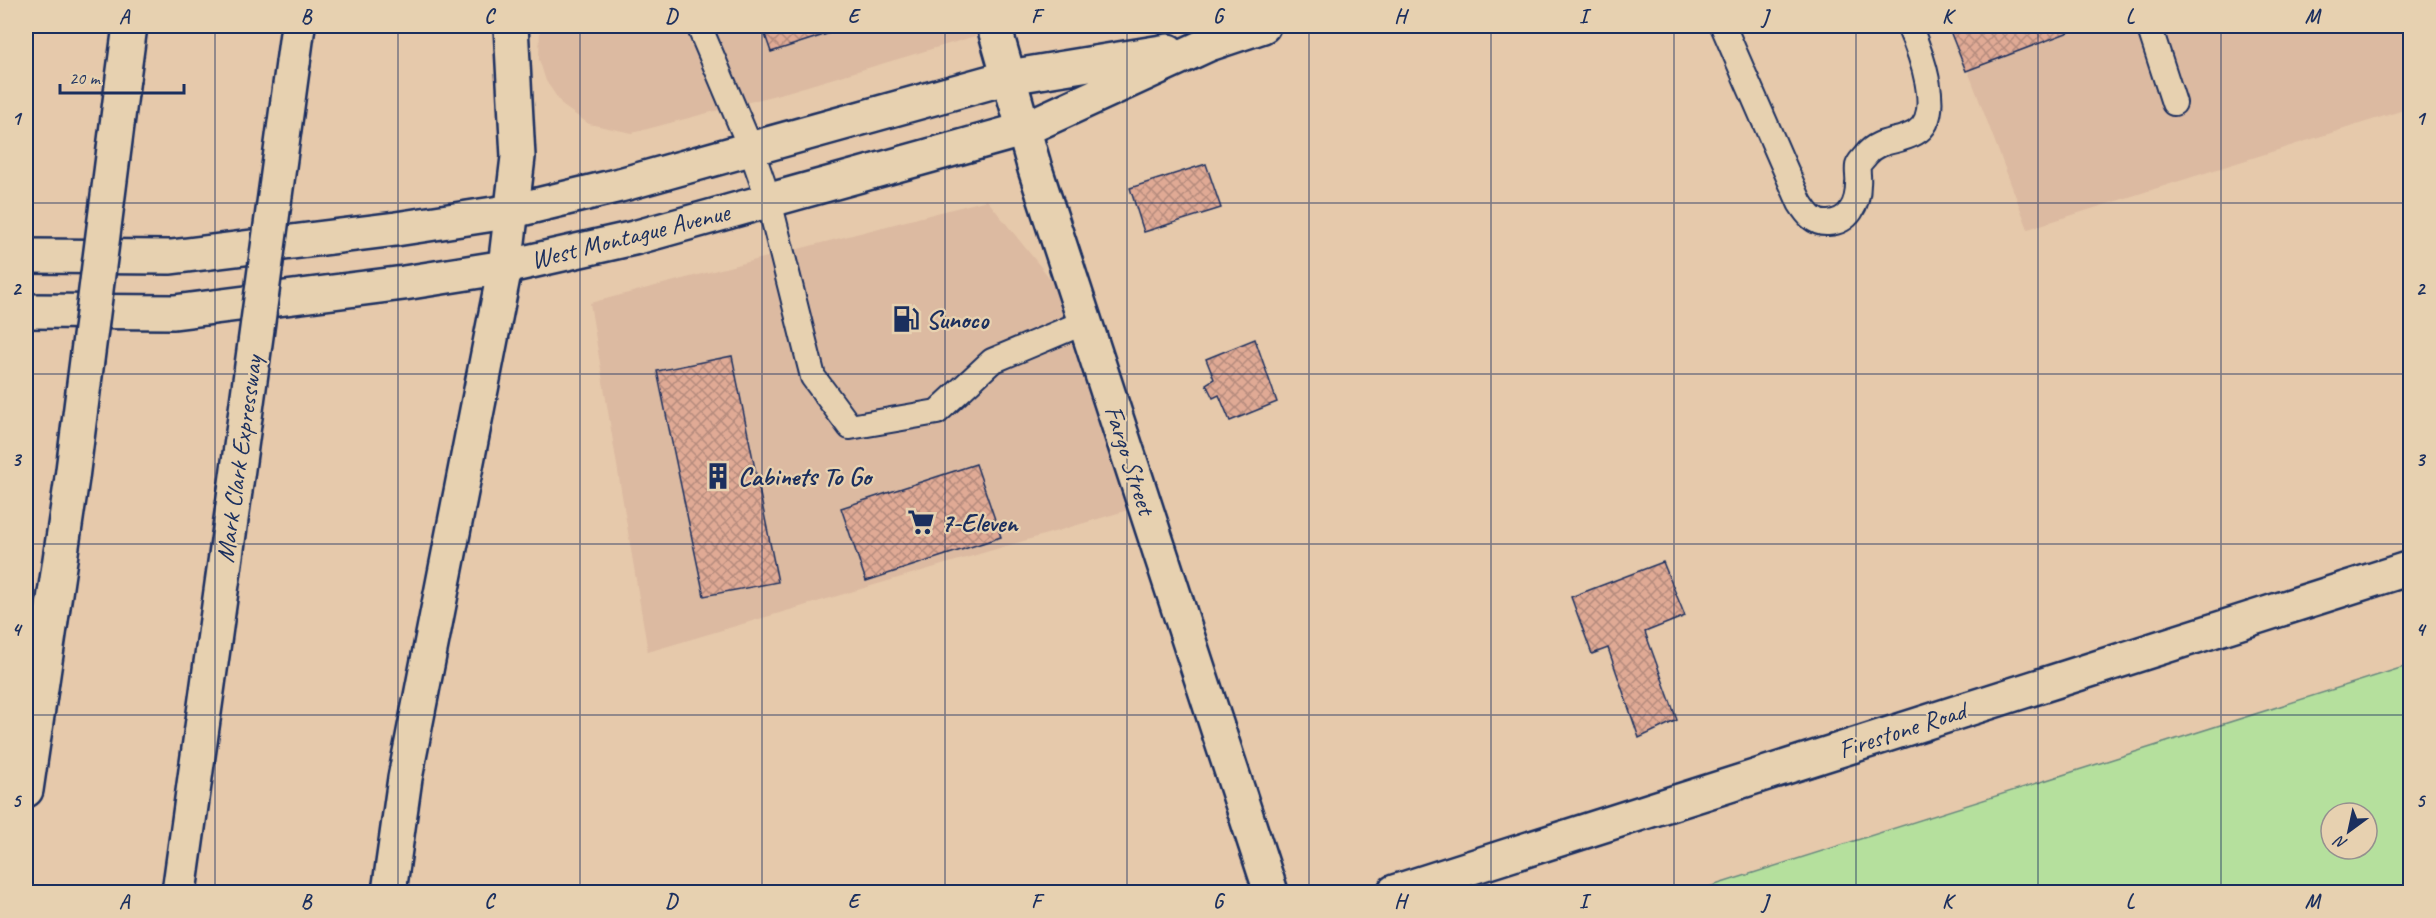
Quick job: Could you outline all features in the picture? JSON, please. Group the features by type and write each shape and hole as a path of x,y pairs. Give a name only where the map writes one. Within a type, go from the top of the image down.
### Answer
{"main road":[{"path":"26,790 72,478 130,26"},
{"name":"Mark Clark Expressway","path":"179,892 298,26"},
{"path":"389,892 405,778 505,267 513,211 518,157 511,26"},
{"name":"Fargo Street","path":"994,26 1023,130 1271,892"},
{"name":"West Montague Avenue","path":"26,256 171,257 396,229 513,211 620,185 1009,77 1263,26"},
{"name":"West Montague Avenue","path":"26,311 174,312 404,283 505,267 634,238 1023,130 1216,37"},
{"name":"Firestone Road","path":"1394,892 2410,568"}],"lane":[{"path":"699,26 751,149 769,201 813,377 850,428 937,412 992,361 1085,322"},
{"path":"1723,26 1800,203 1809,218 1824,223 1839,222 1851,213 1858,186 1858,165 1873,146 1916,133 1928,115 1930,97 1919,50 1909,26"},
{"path":"2149,26 2174,103"}],"shaded area":[{"path":"540,26 1009,26 787,92 632,133 589,124 563,106 546,81 539,59"},
{"path":"1951,26 2410,26 2410,108 2028,229"},
{"path":"987,200 1085,322 1145,505 648,652 590,303"}],"green space":[{"path":"2410,665 2410,892 1693,892"}],"building":[{"path":"762,26 852,26 771,52"},
{"path":"1948,26 2085,26 1966,71"},
{"path":"1206,164 1221,208 1144,232 1130,188"},
{"path":"1255,339 1277,402 1230,421 1219,395 1213,398 1206,384 1214,379 1206,359"},
{"name":"Cabinets To Go","path":"732,356 778,582 704,596 657,371"},
{"name":"7-Eleven","path":"976,464 1001,537 866,581 841,508"},
{"path":"1663,562 1685,616 1645,632 1677,720 1639,738 1608,648 1592,654 1571,597"}],"place":[{"name":"Sunoco","path":"906,319"},
{"name":"Cabinets To Go","path":"718,476"},
{"name":"7-Eleven","path":"921,522"}]}
